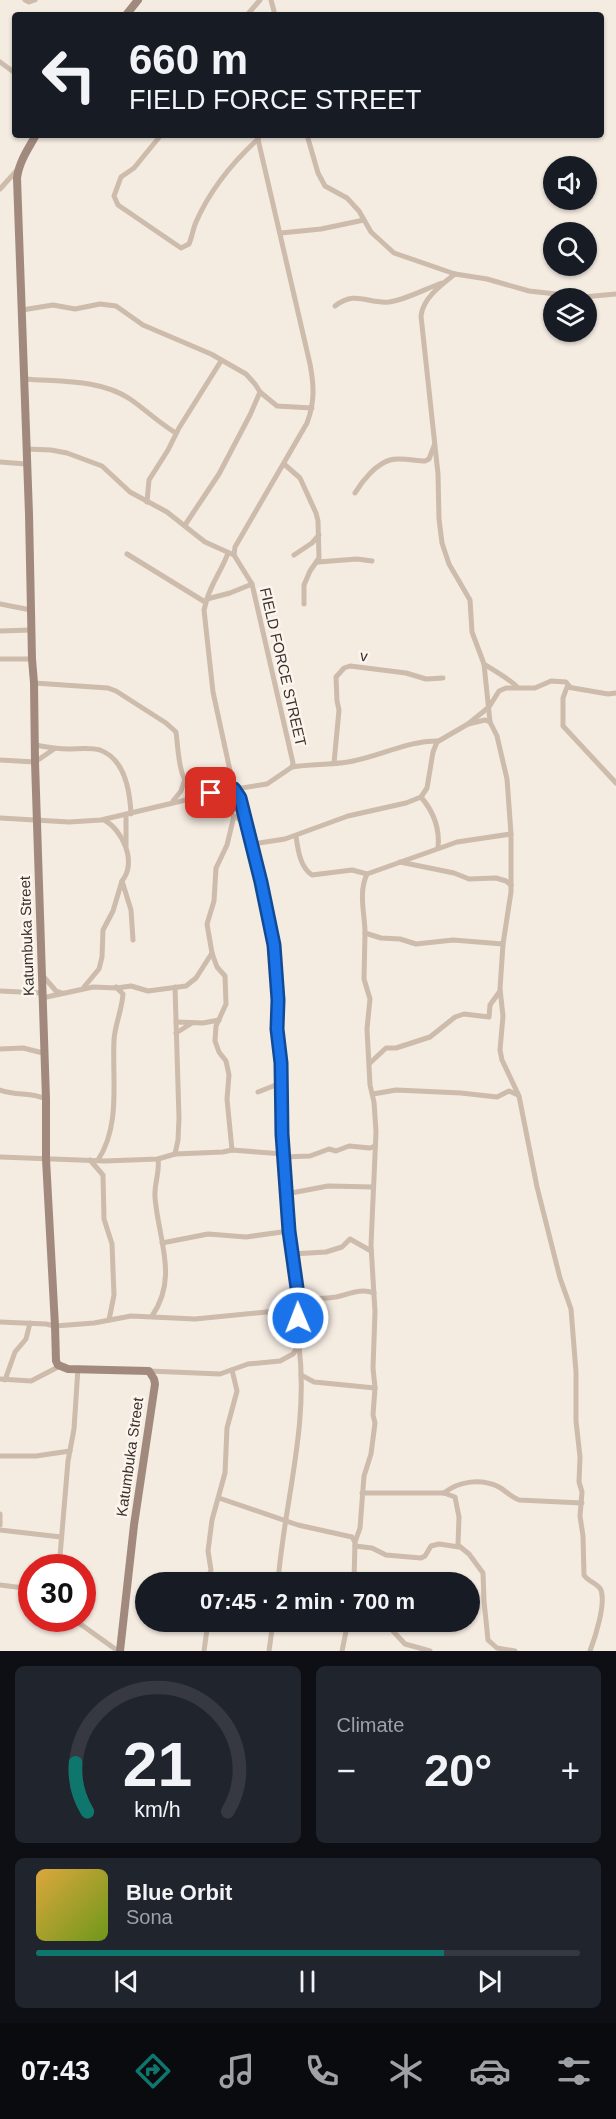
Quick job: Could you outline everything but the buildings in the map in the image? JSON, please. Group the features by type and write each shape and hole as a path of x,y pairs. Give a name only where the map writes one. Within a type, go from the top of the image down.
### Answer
{"main road":[{"path":"128,12 138,0"},
{"path":"18,168 34,138"},
{"name":"Katumbuka Street","path":"18,168 46,1159 56,1361 60,1366"},
{"path":"60,1366 68,1369 149,1371"},
{"name":"Katumbuka Street","path":"119,1651 154,1384 149,1371"}],"street":[{"path":"25,0 29,2 35,0"},
{"path":"250,12 260,0"},
{"path":"159,138 135,168 121,177 115,190 114,200 181,248 189,244 195,223 218,184 240,155 257,138"},
{"path":"258,138 314,390 308,423 238,543 213,581 206,601 204,628 213,692 234,789 240,798 252,844 274,945 286,1194 301,1375 297,1455 285,1521 279,1572"},
{"path":"308,138 318,173 325,186 347,198 371,232 394,253 455,274 487,279 529,291 583,297 616,294"},
{"path":"0,189 18,168"},
{"path":"281,233 321,229 364,220"},
{"path":"455,274 425,304 421,316 438,474 439,519 442,543 449,564 470,600 472,632 484,664 490,722 497,736 504,762 511,834 511,885 503,944 500,989 503,1016 500,1050 502,1060 519,1096 537,1187 560,1278 571,1309 576,1362 576,1421 580,1457 579,1482 582,1492 580,1516 584,1575 586,1580 601,1590 600,1627 590,1651"},
{"path":"335,306 352,297 392,302 447,281"},
{"path":"22,310 53,305 75,309 100,303 116,306 143,325 211,354 221,362 246,374 260,392 277,406 312,408"},
{"path":"147,502 149,480 221,362"},
{"path":"25,379 106,387 131,400 176,433"},
{"path":"185,525 219,474 260,392"},
{"path":"355,493 368,475 390,460 425,461 429,459 434,444"},
{"path":"26,449 67,453 102,466 112,473 125,488 167,512 205,542 231,554"},
{"path":"0,462 26,464"},
{"path":"284,464 300,478 316,513 320,550 318,562 310,571 304,585 304,604"},
{"path":"294,555 312,543 319,535"},
{"path":"320,550 328,562"},
{"path":"127,554 206,601 252,584"},
{"name":"FIELD FORCE STREET","path":"190,799 267,784 292,767 292,757 252,584 231,554"},
{"path":"318,562 357,559 372,561"},
{"path":"0,604 31,610"},
{"path":"0,631 31,630"},
{"path":"0,659 32,659"},
{"path":"484,664 517,687"},
{"name":"v","path":"333,763 339,710 336,677 345,668 356,667 406,673 426,679 443,678"},
{"path":"292,767 345,763 378,756 396,747 438,741 468,724 489,707 499,691 517,687 535,688 555,681 566,682 570,687 608,694 616,693"},
{"path":"34,683 108,688 166,723 176,732 184,780 187,787 197,796"},
{"path":"570,687 565,690 563,726 616,783"},
{"path":"468,724 485,720 490,722"},
{"path":"252,844 276,842 348,816 406,803 421,797 427,788 433,752 438,741"},
{"path":"35,746 100,750 110,755 117,763 126,783 129,815 126,846 128,868 111,915 104,926 99,969 82,988"},
{"path":"0,760 35,762 57,748"},
{"path":"173,801 181,791 184,780"},
{"path":"421,797 432,809 439,840 438,848"},
{"path":"0,818 69,822 104,820 129,815 173,801 190,799 228,812 246,824"},
{"path":"232,1150 227,1099 229,1075 226,1061 215,1041 219,1020 226,1004 225,976 217,967 212,953 207,924 214,901 216,868 228,840 234,816"},
{"path":"104,820 110,823 126,846"},
{"path":"296,836 300,856 309,873 317,875 352,870 367,874 457,842 511,834"},
{"path":"400,862 454,873 469,879 496,878 511,885"},
{"path":"353,1572 360,1528 362,1493 374,1435 375,1388 372,1252 375,1144 368,1029 370,999 364,979 365,933 362,903 367,874"},
{"path":"122,881 131,910 133,940"},
{"path":"365,933 416,944 453,940 503,944"},
{"path":"0,991 42,995 64,993 82,988 126,985 148,991 186,986 192,983 212,953"},
{"path":"42,974 56,991 64,993"},
{"path":"98,1160 104,1152 112,1129 114,1039 123,1005 123,994 116,987"},
{"path":"123,994 137,987"},
{"path":"175,987 179,1118 175,1154"},
{"path":"370,1063 386,1048 396,1048 430,1037 455,1017 464,1014 489,1017 490,1005 500,989"},
{"path":"176,1022 219,1020"},
{"path":"176,1033 192,1023"},
{"path":"0,1049 23,1048 43,1053"},
{"path":"369,1048 380,1053"},
{"path":"258,1092 281,1083"},
{"path":"373,1094 396,1090 493,1098 508,1092 519,1096"},
{"path":"0,1091 37,1095 46,1099"},
{"path":"0,1157 158,1160 175,1154 232,1150 284,1156 310,1156 329,1149 336,1151 349,1146 370,1148 375,1144"},
{"path":"90,1160 103,1175 104,1219 112,1244 114,1296 109,1320"},
{"path":"152,1316 163,1298 166,1273 154,1192 158,1160"},
{"path":"286,1194 328,1186 373,1187"},
{"path":"162,1243 208,1234 246,1237 289,1231"},
{"path":"292,1254 326,1252 342,1247 350,1239 372,1252"},
{"path":"0,1322 56,1326 131,1316 195,1319 297,1306 315,1298 336,1297 360,1291 374,1293"},
{"path":"30,1323 26,1339 15,1352 3,1380 31,1381 60,1366"},
{"path":"149,1371 211,1375 248,1364 280,1361 293,1354 299,1345"},
{"path":"60,1554 74,1429 78,1368"},
{"path":"210,1572 208,1551 212,1520 226,1466 228,1428 237,1391 232,1370"},
{"path":"301,1375 314,1382 375,1388"},
{"path":"0,1456 36,1456 70,1451"},
{"path":"444,1493 458,1484 488,1483 519,1500 582,1503"},
{"path":"362,1493 444,1493 452,1495 457,1504 459,1516 459,1547"},
{"path":"219,1498 285,1521 352,1537 356,1544 386,1555 422,1558 435,1544 459,1547 469,1554 483,1573 488,1640 497,1647 515,1651"},
{"path":"0,1514 0,1525"},
{"path":"0,1530 61,1537"},
{"path":"0,1585 18,1587"},
{"path":"92,1632 119,1651"},
{"path":"204,1651 207,1632"},
{"path":"269,1651 272,1632"},
{"path":"342,1651 346,1632"},
{"path":"394,1632 405,1644 430,1651"}],"route":[{"path":"211,793 234,789 240,798 273,937 278,1000 277,1029 281,1063 282,1134 298,1318"}]}
